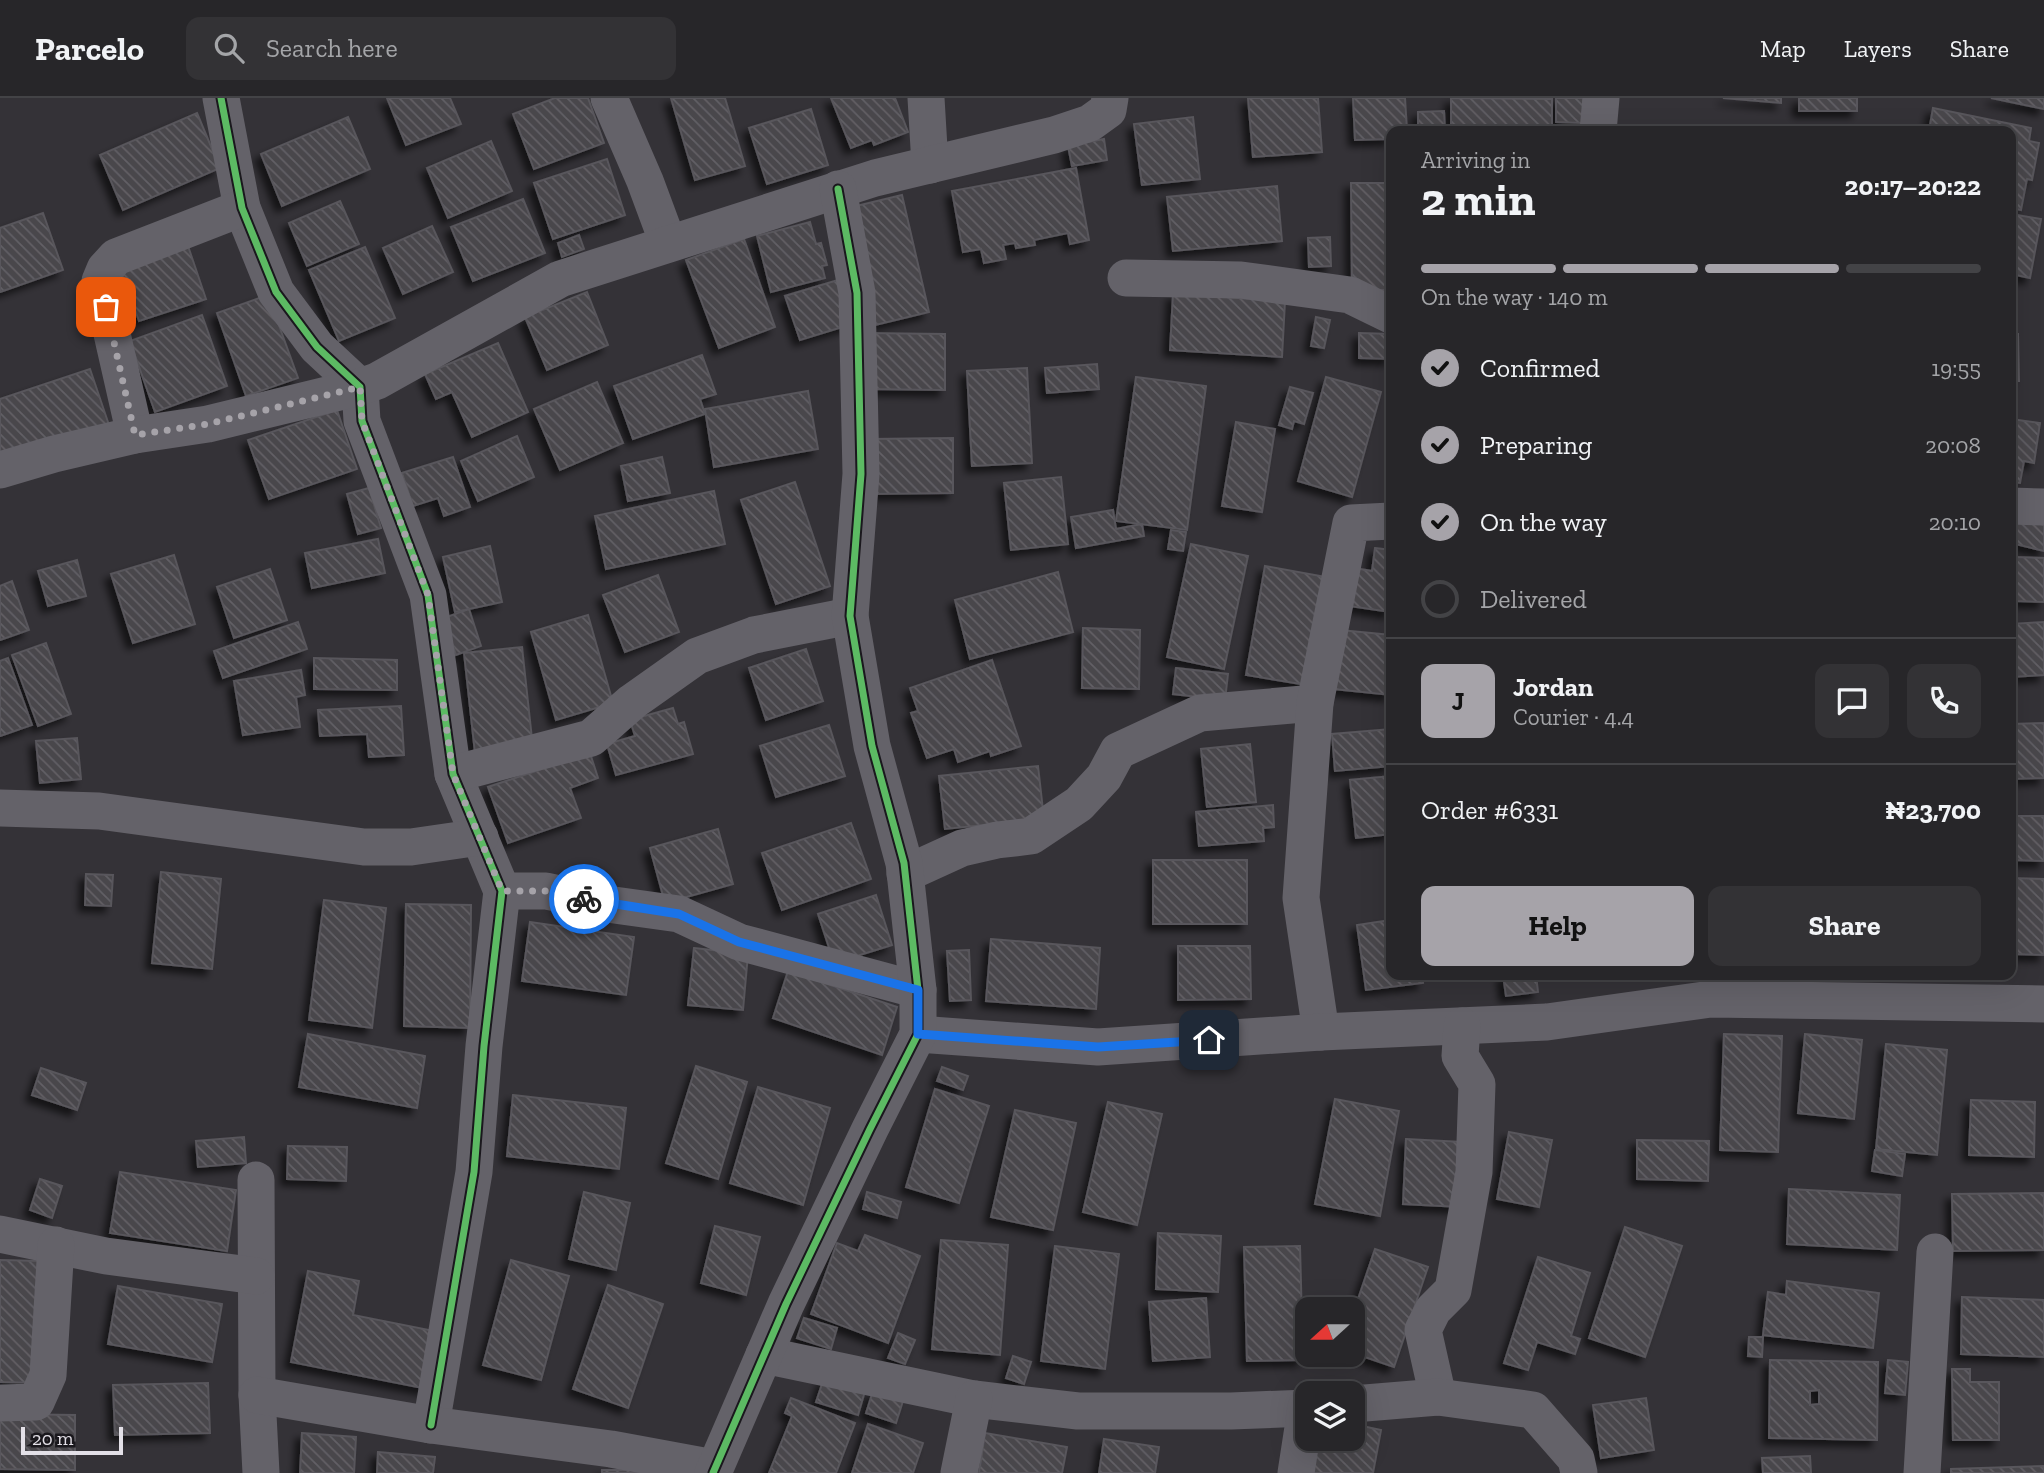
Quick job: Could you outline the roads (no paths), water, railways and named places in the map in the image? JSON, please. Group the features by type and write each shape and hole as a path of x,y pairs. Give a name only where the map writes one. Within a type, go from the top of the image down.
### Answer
{"street":[{"path":"221,98 242,208 276,292 317,347 360,387 362,421 428,595 453,774 502,891 484,1046 474,1172 431,1425"},
{"path":"608,98 645,181 668,243"},
{"path":"926,98 930,165"},
{"path":"0,470 135,435 208,424 360,387 377,381 559,278 875,178 1054,135 1090,122 1108,110 1110,98"},
{"path":"1598,126 1601,98"},
{"path":"257,1395 431,1425 611,1449 714,1470 764,1355 870,1129 918,1034 918,990 905,874 872,746 850,615 861,474 857,293 838,189"},
{"path":"135,435 100,281 105,269 116,257 242,208"},
{"path":"1126,278 1241,280 1350,295 1386,313"},
{"path":"2016,506 2044,507"},
{"path":"1321,1032 1301,898 1315,703 1351,523 1386,520"},
{"path":"453,774 591,738 632,702 697,656 754,635 850,615"},
{"path":"905,874 962,848 1031,836 1079,804 1104,776 1118,751 1200,713 1315,703"},
{"path":"0,808 100,811 364,847 411,847 480,836"},
{"path":"502,891 546,891 607,904 679,914 739,942 918,990"},
{"path":"918,1034 1098,1047 1321,1032 1547,1022 1709,987 2044,1004"},
{"path":"1438,1398 1423,1330 1433,1310 1453,1290 1474,1172 1478,1084 1460,1056 1462,1026"},
{"path":"256,1180 257,1395 261,1473"},
{"path":"0,1234 106,1255 256,1276"},
{"path":"0,1403 36,1402 42,1394 48,1375 56,1245"},
{"path":"1922,1473 1935,1252"},
{"path":"764,1355 974,1399 1078,1411 1295,1408"},
{"path":"1365,1403 1438,1398 1533,1410 1576,1459 1579,1473"},
{"path":"959,1473 974,1399"},
{"path":"1296,1473 1300,1451"}]}
